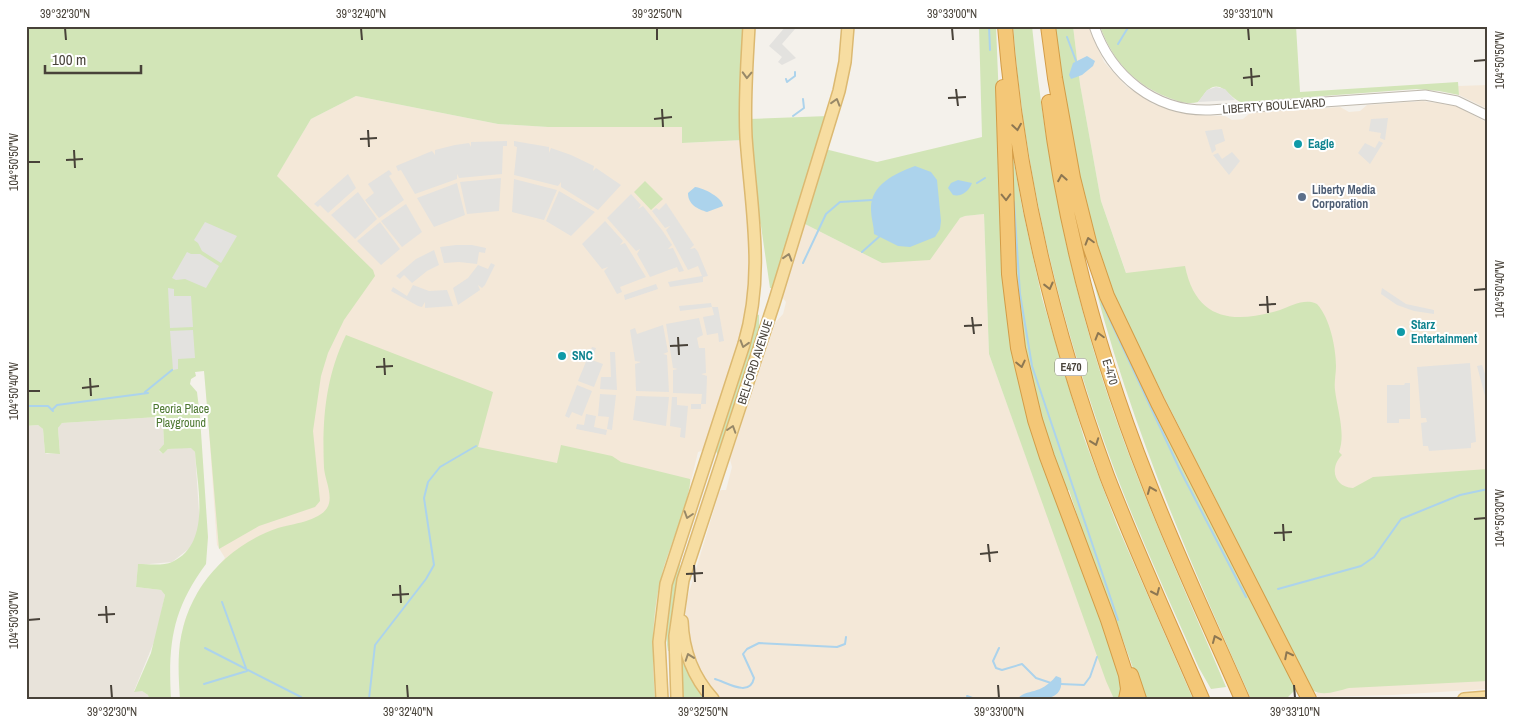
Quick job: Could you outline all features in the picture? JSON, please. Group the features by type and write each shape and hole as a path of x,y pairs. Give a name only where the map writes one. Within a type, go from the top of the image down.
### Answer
{"highway":[{"path":"1004,26 1010,292 1018,348 1033,407 1060,493 1108,620 1127,679 1126,699"},
{"name":"E470","path":"1004,26 1013,105 1029,198 1046,275 1071,367 1116,497 1200,694"},
{"name":"E-470","path":"1041,26 1050,105 1066,198 1104,353 1147,480 1242,699"},
{"path":"1048,26 1068,150 1090,246 1114,313 1200,475 1241,563 1309,699"},
{"path":"1108,620 1115,631 1139,699"}],"main road":[{"name":"BELFORD AVENUE","path":"662,699 659,642 666,584 744,344 754,306 757,258 746,126 749,26"},
{"name":"BELFORD AVENUE","path":"677,699 675,642 680,596 688,566 774,304 839,91 845,62 848,26"},
{"path":"680,596 683,606 683,632 688,655 698,679 713,699"},
{"path":"1471,698 1488,692"},
{"path":"1464,699 1488,697"}],"street":[{"name":"LIBERTY BOULEVARD","path":"1094,26 1106,54 1126,79 1154,98 1181,108 1210,110 1425,95 1460,102 1488,116"}],"shaded area":[{"path":"786,26 795,29 782,44 796,58 782,65 778,62 782,57 769,46"},
{"path":"1073,26 1088,26 1104,62 1126,86 1153,104 1176,112 1225,116 1232,120 1243,119 1250,113 1340,107 1349,112 1360,111 1367,105 1423,101 1456,106 1488,123 1488,689 1392,695 1319,697 1315,695 1324,682 1149,338 1101,201 1080,84"},
{"path":"1488,85 1488,109 1459,95 1458,86"},
{"path":"1216,87 1225,89 1235,100 1198,102 1207,90"},
{"path":"356,96 498,124 548,127 682,127 683,143 743,140 749,205 751,287 748,289 746,302 750,308 705,450 698,452 690,485 661,578 652,636 655,699 180,699 179,652 185,620 200,588 225,558 217,545 200,303 311,119"},
{"path":"1388,118 1385,140 1380,138 1381,133 1369,131 1371,119"},
{"path":"1222,129 1225,141 1215,145 1216,150 1212,153 1205,131"},
{"path":"507,141 507,146 503,146 502,174 459,178 457,174 457,179 415,194 401,170 398,171 396,166 432,151 435,155 435,150 455,145 469,143 471,147 471,142"},
{"path":"514,141 549,147 549,153 551,148 571,155 594,166 593,171 596,168 621,185 598,210 561,187 561,182 558,186 514,175 517,147 514,146"},
{"path":"1379,141 1383,143 1370,164 1358,153 1365,143 1375,148"},
{"path":"1232,152 1240,161 1229,175 1213,155 1218,153 1222,159"},
{"path":"389,170 392,174 389,176 404,200 379,218 365,200 374,193 368,184"},
{"path":"348,174 356,188 328,213 320,205 318,207 314,204"},
{"path":"501,178 499,211 467,214 460,182"},
{"path":"514,179 557,190 544,220 512,212"},
{"path":"457,183 465,215 434,227 417,198"},
{"path":"559,191 595,212 571,236 546,221"},
{"path":"358,192 377,219 355,239 331,215"},
{"path":"631,194 641,205 638,209 643,206 662,230 672,245 668,249 673,248 684,271 679,272 677,267 650,277 637,254 640,249 636,251 607,218"},
{"path":"666,203 694,245 690,249 695,248 698,252 708,276 703,277 703,282 670,287 668,282 702,276 698,266 688,270 666,230 670,226 665,228 652,211 656,208 659,210"},
{"path":"406,204 422,232 402,247 381,221"},
{"path":"984,214 989,354 1114,699 717,699 695,666 685,626 687,599 719,493 721,490 726,490 732,467 730,459 775,323 783,314 786,302 781,296 801,222 882,263 964,216"},
{"path":"605,221 623,241 620,245 625,243 646,277 620,287 622,292 617,294 604,271 608,267 602,269 582,244"},
{"path":"205,222 237,236 221,263 202,251 194,240"},
{"path":"380,222 400,249 381,265 357,241"},
{"path":"472,245 486,248 485,253 479,252 477,264 444,263 440,247"},
{"path":"434,250 439,265 427,271 412,283 404,275 400,279 396,276 416,259"},
{"path":"187,252 200,254 219,266 206,288 185,279 176,280 172,278"},
{"path":"491,263 495,265 485,285 482,288 478,285 480,290 458,305 453,288 468,278 478,265 488,269"},
{"path":"656,284 658,289 625,300 624,295"},
{"path":"413,285 429,291 447,290 453,306 425,308 425,302 422,307 418,306 391,291 393,287 407,296"},
{"path":"168,288 174,289 174,296 191,296 193,327 170,328"},
{"path":"1382,288 1406,304 1434,310 1434,314 1414,311 1397,305 1381,294"},
{"path":"711,303 712,307 680,311 679,306"},
{"path":"712,307 718,307 724,341 719,342 718,333 707,335 703,317 714,315"},
{"path":"699,318 703,335 697,338 699,348 705,348 706,373 701,374 707,376 706,404 701,404 702,394 673,393 673,370 678,369 673,368 666,324"},
{"path":"663,325 668,352 663,354 667,355 669,392 636,391 635,364 641,362 635,361 630,330 635,328 637,334"},
{"path":"193,330 195,358 178,359 178,369 173,370 170,331"},
{"path":"592,347 596,348 592,360 603,364 594,387 578,381"},
{"path":"610,352 615,352 617,390 600,389 601,377 611,377"},
{"path":"1470,363 1476,442 1471,443 1471,448 1429,451 1428,446 1423,446 1421,423 1427,422 1426,418 1421,418 1417,367"},
{"path":"1482,365 1486,377 1488,377 1488,407 1477,366"},
{"path":"1405,383 1410,383 1410,419 1399,419 1399,423 1387,423 1387,385 1404,385"},
{"path":"577,385 592,391 582,416 572,412 569,418 565,416"},
{"path":"600,394 616,395 612,430 607,429 609,417 598,416"},
{"path":"636,396 669,397 666,426 633,420"},
{"path":"672,397 677,397 677,405 688,406 685,438 680,437 681,428 670,426"},
{"path":"691,404 701,404 701,409 691,409"},
{"path":"586,414 596,416 594,427 607,430 606,435 576,429 577,424 584,425"},
{"path":"158,417 163,422 164,444 159,451 163,454 168,449 191,447 195,452 200,527 191,547 172,562 138,565 136,587 161,590 165,595 156,637 134,691 142,691 148,695 149,699 26,699 26,426 38,425 43,429 45,453 47,454 60,453 58,428 62,423"}],"green space":[{"name":"Peoria Place Playground","path":"26,26 745,26 743,140 682,143 682,127 548,127 498,124 356,96 311,119 277,176 373,270 375,276 344,320 328,353 321,376 313,431 320,501 315,507 259,526 219,549 204,371 195,372 196,376 191,379 190,384 197,392 200,417 208,537 206,564 179,612 170,661 171,699 149,699 148,695 142,691 134,692 151,653 165,595 161,590 136,587 138,564 172,562 185,554 193,542 199,513 195,452 191,448 168,449 163,454 159,450 164,444 163,422 158,417 62,423 58,428 60,454 45,453 43,429 38,425 26,426"},
{"path":"979,26 996,26 1008,323 1118,667 1123,699 1114,699 1106,681 989,354 984,214 960,218 930,260 882,263 801,222 825,149 877,162 982,137"},
{"path":"1013,26 1032,26 1043,115 1058,204 1078,292 1102,378 1115,418 1145,495 1226,687 1211,689 1199,668 1146,548 1116,474 1079,365 1049,254 1037,197 1019,83"},
{"path":"1053,26 1073,26 1080,84 1101,201 1126,273 1185,266 1190,284 1198,298 1208,308 1219,314 1233,317 1263,314 1303,302 1317,304 1329,325 1335,351 1335,390 1342,437 1339,452 1342,455 1338,460 1335,471 1341,484 1353,488 1373,477 1488,469 1488,681 1349,688 1325,693 1312,690 1103,276 1072,147"},
{"path":"1100,26 1296,26 1300,92 1458,82 1459,95 1416,89 1242,102 1222,88 1213,87 1198,102 1182,102 1155,92 1134,78 1111,50"},
{"path":"828,116 774,288 770,288 761,226 756,211 749,119"},
{"path":"1010,140 1022,207 1042,298 1084,438 1117,525 1193,699 1144,699 1118,626 1101,588 1069,490 1066,491 1036,402 1015,303"},
{"path":"645,181 663,199 651,210 634,192"},
{"path":"1087,255 1297,688 1288,697 1251,699 1203,590 1158,480 1119,369"},
{"path":"756,314 759,315 759,328 718,456 716,451"},
{"path":"346,335 493,392 478,447 557,463 561,445 612,456 621,462 690,479 687,498 658,589 653,651 655,699 180,699 179,653 182,631 188,611 209,576 224,560 258,536 278,528 312,519 323,512 329,504 330,499 324,468 326,400 333,367"},
{"path":"679,554 681,555 671,651 668,651 666,638 667,614 670,590"},
{"path":"680,642 709,699 681,699"}],"water":[{"path":"1087,56 1095,61 1093,66 1082,75 1071,79 1069,75 1073,63"},
{"path":"915,166 931,172 937,180 940,229 935,237 910,247 898,246 874,234 871,213 872,201 874,194 885,182"},
{"path":"958,180 972,183 965,193 953,195 948,188 951,183"},
{"path":"695,187 712,194 720,200 723,206 707,212 694,206 688,197 688,193"},
{"path":"1056,676 1061,678 1061,686 1054,696 1040,699 1017,699 1045,686"}],"waterway":[{"path":"989,26 990,50"},
{"path":"1118,44 1129,26"},
{"path":"1067,37 1076,61"},
{"path":"786,79 787,82 795,76 795,72"},
{"path":"793,116 804,108 803,99"},
{"path":"977,183 985,178"},
{"path":"803,263 826,214 840,202 872,200"},
{"path":"1014,202 1020,294 1032,366 1118,620"},
{"path":"862,252 881,235"},
{"path":"1102,303 1180,470 1246,597"},
{"path":"145,392 172,370"},
{"path":"52,410 57,405 148,393"},
{"path":"26,406 48,406 53,411"},
{"path":"369,699 375,645 426,579 434,565 424,498 428,482 440,467 476,446"},
{"path":"1278,589 1361,566 1374,557 1401,519 1460,495 1488,489"},
{"path":"204,684 247,671 222,602"},
{"path":"715,679 743,688 752,684 754,678 743,654 747,649 759,643 837,647 845,644 846,637"},
{"path":"205,648 301,697"},
{"path":"999,648 993,661 996,668 1002,670 1022,664 1036,678 1051,683"},
{"path":"1061,684 1084,685 1090,677 1097,657"},
{"path":"967,696 975,699"},
{"path":"988,699 999,699"}],"place":[{"name":"Eagle","path":"1298,144"},
{"name":"Liberty Media Corporation","path":"1302,197"},
{"name":"Starz Entertainment","path":"1401,332"},
{"name":"SNC","path":"562,356"}]}
